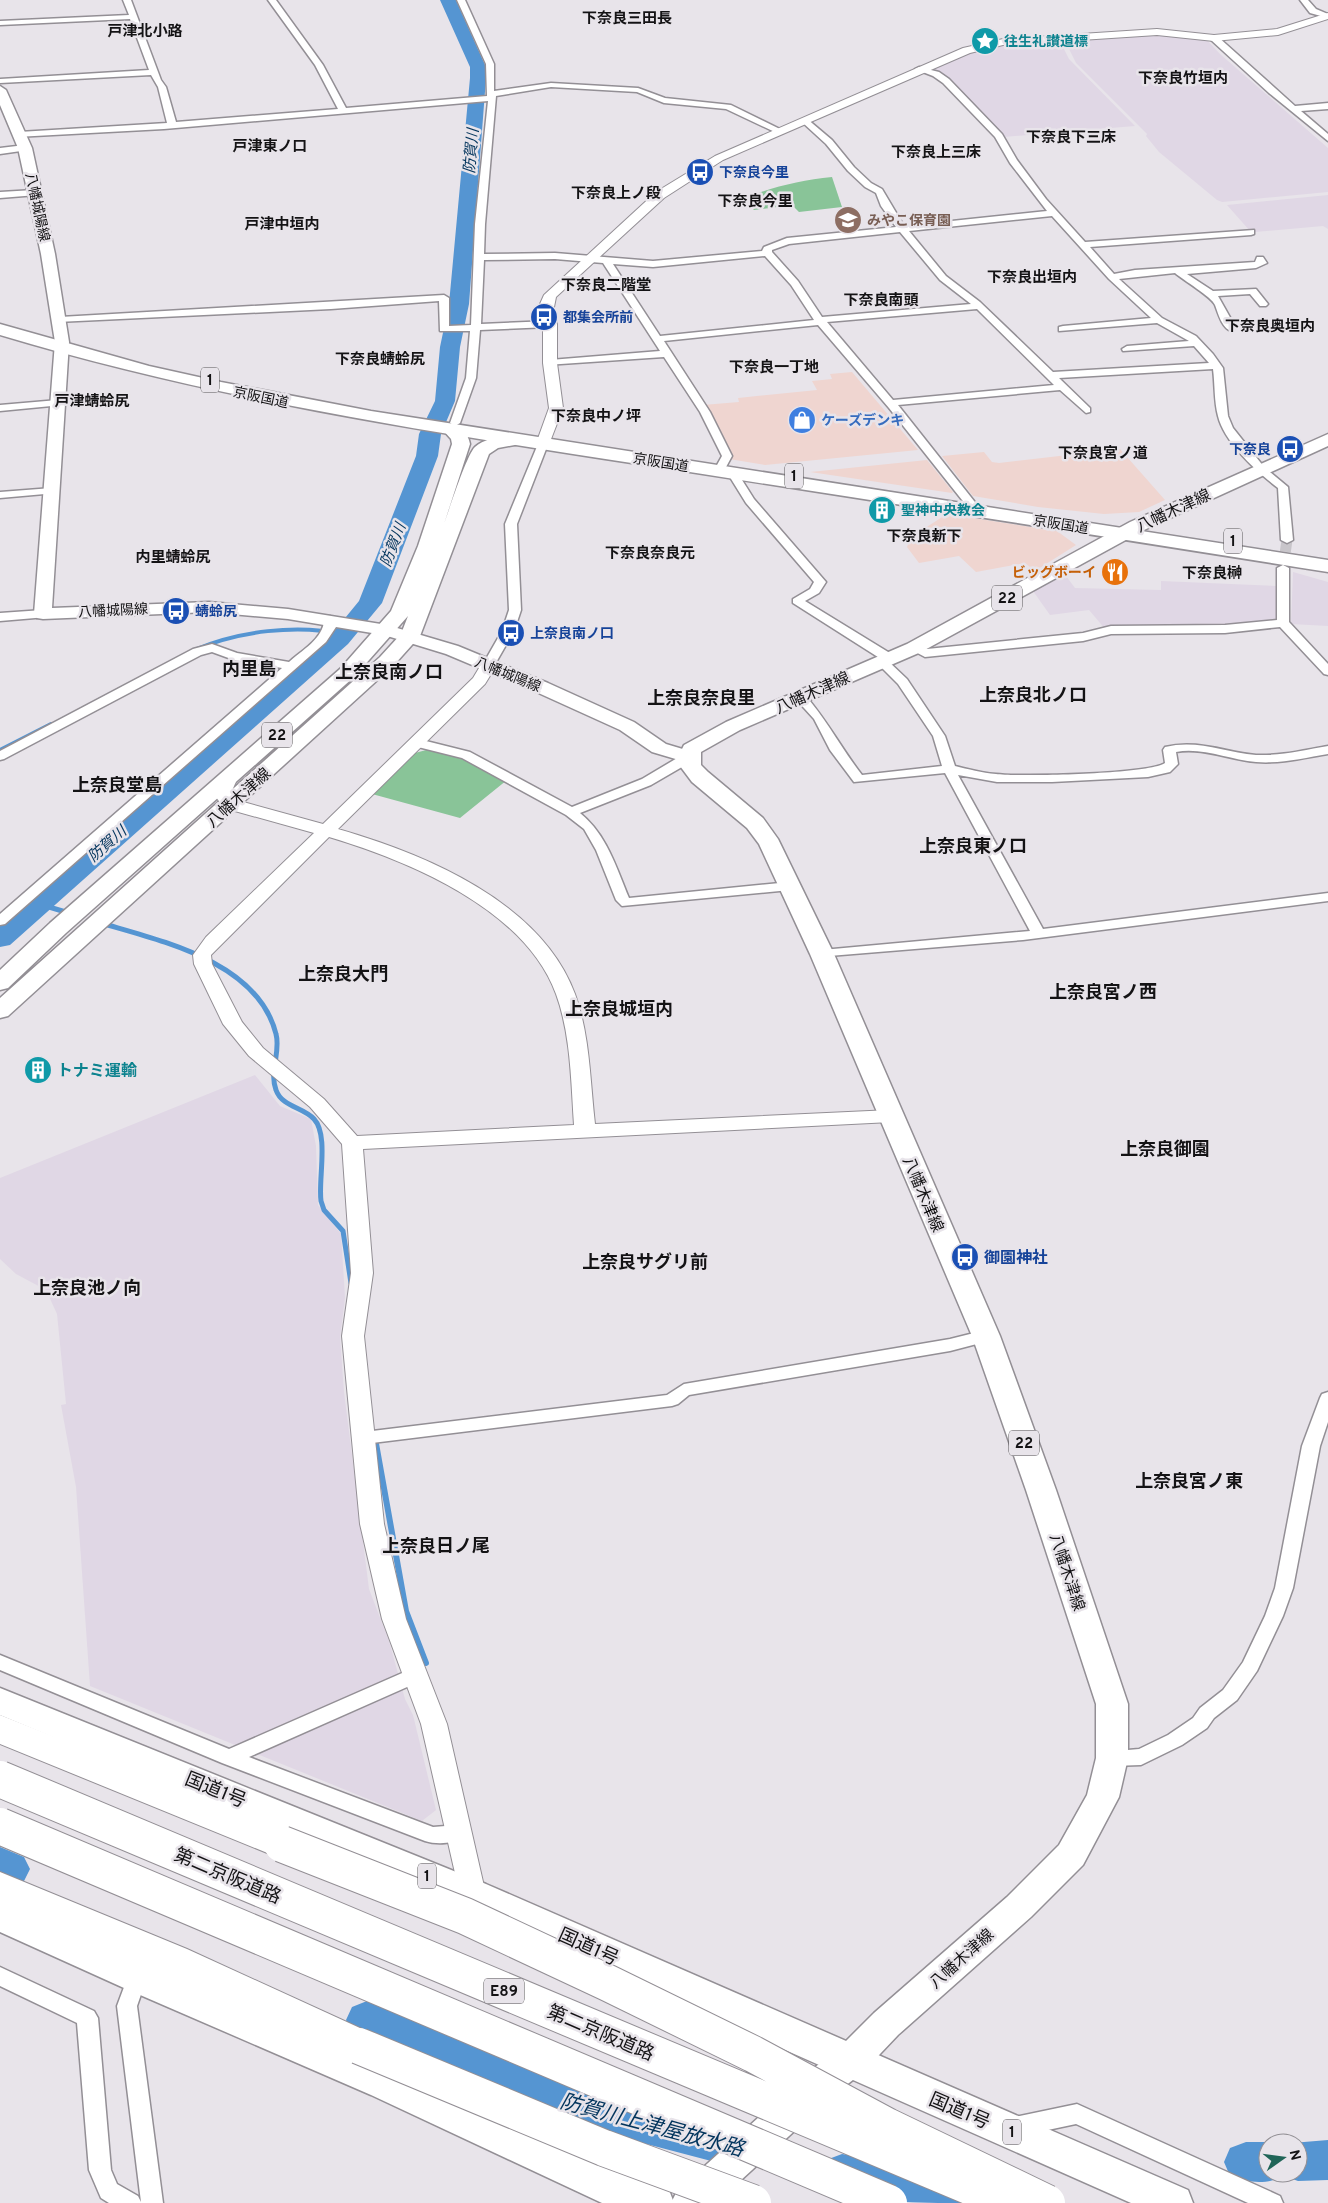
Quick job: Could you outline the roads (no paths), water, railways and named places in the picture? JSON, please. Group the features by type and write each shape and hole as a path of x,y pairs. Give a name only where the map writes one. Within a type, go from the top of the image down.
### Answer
{"highway":[{"name":"京阪国道","path":"0,322 62,346"},
{"name":"京阪国道","path":"0,330 62,346 162,376 287,402 1130,530 1328,557"},
{"name":"京阪国道","path":"451,426 514,440 544,441"},
{"name":"京阪国道","path":"728,469 970,502 1328,566"},
{"name":"国道1号","path":"0,1701 473,1895 836,2072 1004,2129 1174,2203"},
{"path":"0,1729 465,1916 753,2054 886,2126 1046,2203"},
{"name":"第二京阪道路","path":"0,1779 1009,2203"},
{"path":"0,1826 889,2203"},
{"path":"0,1888 174,1962 524,2118 687,2181 753,2203"},
{"path":"0,1915 137,1977 384,2083 616,2190 655,2203"}],"main road":[{"name":"八幡城陽線","path":"0,90 22,142 60,320 62,346 42,614 209,607 330,620 410,636 452,650 541,687 627,726 659,748 688,757"},
{"name":"八幡木津線","path":"0,983 58,928 347,673 378,629 400,613 418,571 461,444 460,437 451,426"},
{"name":"八幡木津線","path":"695,2198 1019,1906 1071,1855 1103,1797 1112,1758 1112,1704 1041,1490 986,1336 822,954 770,844 755,823 700,777 691,766 688,757 691,750 705,740 914,648 1130,530 1328,439"},
{"name":"八幡木津線","path":"0,1011 387,661 410,636 481,451 493,444 514,440"}],"street":[{"path":"126,0 154,72 162,87 172,125"},
{"path":"272,0 319,65 343,111"},
{"path":"451,426 471,378 490,96 490,64 461,0"},
{"path":"1304,0 1313,11 1328,16"},
{"path":"473,1895 434,1724 394,1619 372,1524 352,1336 362,1274 352,1144 317,1103 256,1052 233,1024 203,964 202,955 213,941 324,831 418,743 479,681 508,631 515,610 511,524 553,420 556,408 550,363 550,324 546,304 550,295 590,261 660,195 740,147 806,121 967,50 1003,42 1156,32 1214,38 1278,32 1328,16"},
{"path":"0,23 133,17"},
{"path":"1214,38 1328,138"},
{"path":"919,70 936,74 964,99 999,136 1013,161 1054,213 1112,277 1159,320 1196,343 1217,366 1224,416 1228,429 1260,469 1283,487 1284,514 1288,526 1287,540"},
{"path":"0,81 154,72"},
{"path":"0,151 22,142 172,125 343,111 490,96 551,85 638,90 664,100 728,107 780,131"},
{"path":"1293,109 1328,106"},
{"path":"806,121 829,142 851,169 868,185 878,191 902,229 920,247 943,278 979,306 1086,410"},
{"path":"0,195 34,193"},
{"path":"970,502 890,403 820,321 795,282 768,253 767,249 787,241 1054,213"},
{"path":"1084,244 1250,232"},
{"path":"479,257 555,256 590,261 653,264 768,253"},
{"path":"1112,277 1256,265 1262,263 1260,259"},
{"path":"607,262 705,412 728,456 728,469 750,501 820,582 815,591 797,601 885,660 920,704 939,736 949,769 1039,934"},
{"path":"1178,271 1192,283 1211,294 1231,328"},
{"path":"1211,294 1253,290 1263,304"},
{"path":"60,320 331,306 444,298 444,329 550,324"},
{"path":"658,339 979,306"},
{"path":"1063,329 1159,320"},
{"path":"1127,349 1196,343"},
{"path":"550,363 668,354"},
{"path":"1051,375 1217,366"},
{"path":"890,403 1062,387"},
{"path":"0,408 58,404"},
{"path":"0,495 52,491"},
{"path":"1283,568 1283,623 1328,671"},
{"path":"0,617 42,614"},
{"path":"0,921 322,639 330,627 330,620"},
{"path":"914,648 924,653 1083,637 1111,630 1226,629 1283,623"},
{"path":"0,756 197,652 212,648 222,650 234,656 292,666"},
{"path":"800,697 819,718 836,750 859,779 949,769 997,778 1052,778 1148,773 1165,770 1172,764 1169,750 1182,746 1206,748 1241,757 1266,759 1328,750"},
{"path":"418,743 466,755 571,812 589,827 603,850 623,900 627,903 790,886"},
{"path":"571,812 636,787 674,768 688,757"},
{"path":"229,777 222,793 230,804 377,847 434,869 491,903 513,921 538,948 559,977 573,1019 585,1130"},
{"path":"822,954 1039,934 1328,897"},
{"path":"352,1144 585,1130 891,1116"},
{"path":"364,1438 672,1400 684,1390 950,1344 986,1336"},
{"path":"1112,1758 1141,1757 1175,1740 1200,1723 1207,1713 1230,1695 1250,1666 1274,1616 1284,1588 1311,1446 1328,1398"},
{"path":"0,1662 229,1757 432,1835 458,1833"},
{"path":"229,1757 416,1675"},
{"path":"0,1976 87,2018 100,2170 109,2191 130,2203"},
{"path":"137,1977 127,2006 148,2202"},
{"path":"1004,2129 1077,2114 1272,2203"}],"waterway":[{"name":"防賀川","path":"0,939 340,639 370,603 427,456 430,434 445,401 450,347 459,304 478,67 448,0"},
{"path":"194,650 230,638 268,631 306,630 343,634"},
{"path":"0,750 51,724"},
{"path":"39,904 69,913"},
{"path":"101,923 152,938 205,958 229,972 250,989 266,1009 277,1041 274,1076 276,1090 283,1100 309,1115 318,1126 322,1146 321,1201 324,1210 343,1231 351,1283"},
{"path":"375,1438 406,1611 426,1663"},
{"name":"防賀川上津屋放水路","path":"0,1864 10,1869"},
{"name":"防賀川上津屋放水路","path":"367,2020 555,2100 715,2142"},
{"name":"防賀川上津屋放水路","path":"1308,2161 1328,2160"},
{"name":"防賀川上津屋放水路","path":"1246,2162 1258,2162"},
{"name":"防賀川上津屋放水路","path":"842,2174 947,2192"}],"tunnel":[{"path":"1283,568 1287,540"}],"place":[{"name":"往生礼讃道標","path":"985,41"},
{"name":"下奈良今里","path":"700,172"},
{"name":"みやこ保育園","path":"848,220"},
{"name":"都集会所前","path":"544,317"},
{"name":"ケーズデンキ","path":"802,420"},
{"name":"下奈良","path":"1290,449"},
{"name":"聖神中央教会","path":"882,510"},
{"name":"ビッグボーイ","path":"1115,572"},
{"name":"蜻蛉尻","path":"176,611"},
{"name":"上奈良南ノ口","path":"511,633"},
{"name":"トナミ運輸","path":"38,1070"},
{"name":"御園神社","path":"965,1257"}],"district":[{"name":"下奈良三田長","path":"627,18"},
{"name":"戸津北小路","path":"145,31"},
{"name":"下奈良竹垣内","path":"1183,78"},
{"name":"下奈良下三床","path":"1071,137"},
{"name":"戸津東ノ口","path":"270,146"},
{"name":"下奈良上三床","path":"936,152"},
{"name":"下奈良上ノ段","path":"616,193"},
{"name":"下奈良今里","path":"755,201"},
{"name":"戸津中垣内","path":"282,224"},
{"name":"下奈良出垣内","path":"1032,277"},
{"name":"下奈良二階堂","path":"606,285"},
{"name":"下奈良南頭","path":"881,300"},
{"name":"下奈良奥垣内","path":"1270,326"},
{"name":"下奈良蜻蛉尻","path":"380,359"},
{"name":"下奈良一丁地","path":"774,367"},
{"name":"戸津蜻蛉尻","path":"92,401"},
{"name":"下奈良中ノ坪","path":"596,416"},
{"name":"下奈良宮ノ道","path":"1103,453"},
{"name":"下奈良新下","path":"924,536"},
{"name":"下奈良奈良元","path":"650,553"},
{"name":"内里蜻蛉尻","path":"173,557"},
{"name":"下奈良榊","path":"1212,573"},
{"name":"内里島","path":"249,669"},
{"name":"上奈良南ノ口","path":"389,672"},
{"name":"上奈良北ノ口","path":"1033,695"},
{"name":"上奈良奈良里","path":"701,698"},
{"name":"上奈良堂島","path":"117,785"},
{"name":"上奈良東ノ口","path":"973,846"},
{"name":"上奈良大門","path":"343,974"},
{"name":"上奈良宮ノ西","path":"1103,992"},
{"name":"上奈良城垣内","path":"619,1009"},
{"name":"上奈良御園","path":"1165,1149"},
{"name":"上奈良サグリ前","path":"645,1262"},
{"name":"上奈良池ノ向","path":"87,1288"},
{"name":"上奈良宮ノ東","path":"1189,1481"},
{"name":"上奈良日ノ尾","path":"436,1546"}]}
